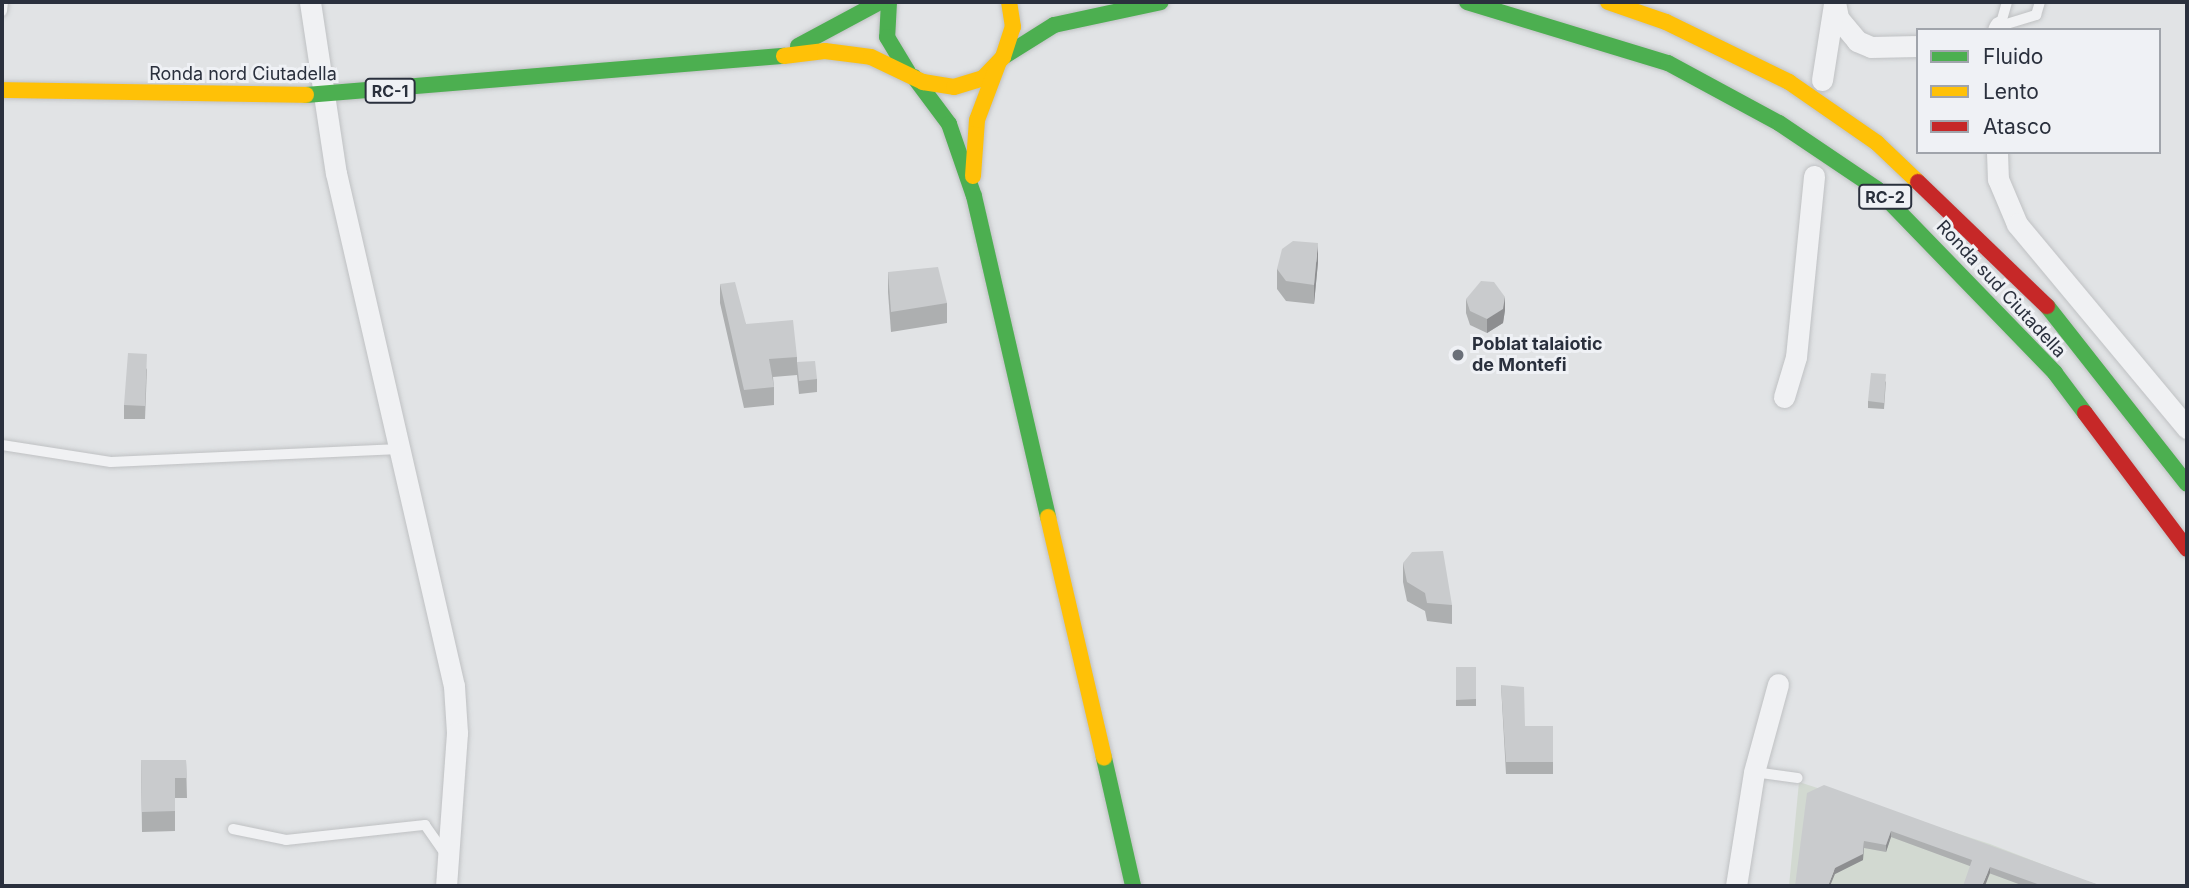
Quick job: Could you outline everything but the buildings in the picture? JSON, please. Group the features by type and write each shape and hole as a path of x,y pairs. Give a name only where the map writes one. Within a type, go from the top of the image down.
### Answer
{"main road":[{"name":"RC-1","path":"777,53 823,38 880,2"},
{"path":"889,2 887,37 911,75 949,124 974,196 1133,886"},
{"path":"974,196 977,120 1013,27 1009,2"},
{"path":"911,75 954,87 983,78 1001,61 1054,25 1161,2"},
{"name":"Ronda sud Ciutadella","path":"1467,2 1668,63 1779,123 1877,189 2055,373 2187,549"},
{"name":"Ronda sud Ciutadella","path":"1608,2 1666,22 1789,82 1877,143 2045,303 2187,484"},
{"name":"RC-1","path":"777,53 852,52 911,75"},
{"name":"Ronda nord Ciutadella","path":"2,90 323,95 642,72 777,53"}],"street":[{"path":"310,2 323,95 454,685 457,733 446,886"},
{"path":"1835,2 1838,18 1857,41 1871,47 1916,46"},
{"path":"1822,80 1829,10 1835,2"},
{"path":"1997,154 1998,179 2017,224 2187,428"},
{"path":"1784,397 1796,357 1814,177"},
{"path":"1736,886 1754,772 1778,684"}],"lane":[{"path":"2,11 3,2"},
{"path":"1999,28 2007,2"},
{"path":"1999,28 2036,15 2040,2"},
{"path":"2,444 124,462 400,449"},
{"path":"1754,772 1798,778"},
{"path":"233,829 286,840 425,825 447,857"}],"shaded area":[{"path":"1799,782 1990,844 2098,886 1789,886"}],"traffic: fast":[{"path":"798,46 880,2"},
{"path":"889,2 887,37 908,72"},
{"path":"1003,57 1054,25 1161,2"},
{"path":"1467,2 1668,63 1779,123 1877,189 2055,373 2085,413"},
{"path":"306,95 784,56"},
{"path":"914,77 949,124 974,196 1048,517"},
{"path":"2047,306 2187,484"},
{"path":"1104,758 1133,886"}],"traffic: slow":[{"path":"784,56 825,51 871,57 923,82 954,87 983,78 1003,57 1013,27 1009,2"},
{"path":"1608,2 1666,22 1789,82 1877,143 1918,182"},
{"path":"973,176 977,120 998,64"},
{"path":"2,90 306,95"},
{"path":"1048,517 1104,758"}],"traffic: jam":[{"path":"1918,182 2047,306"},
{"path":"2085,413 2187,549"}],"place":[{"name":"Poblat talaiotic de Montefi","path":"1458,355"}]}
